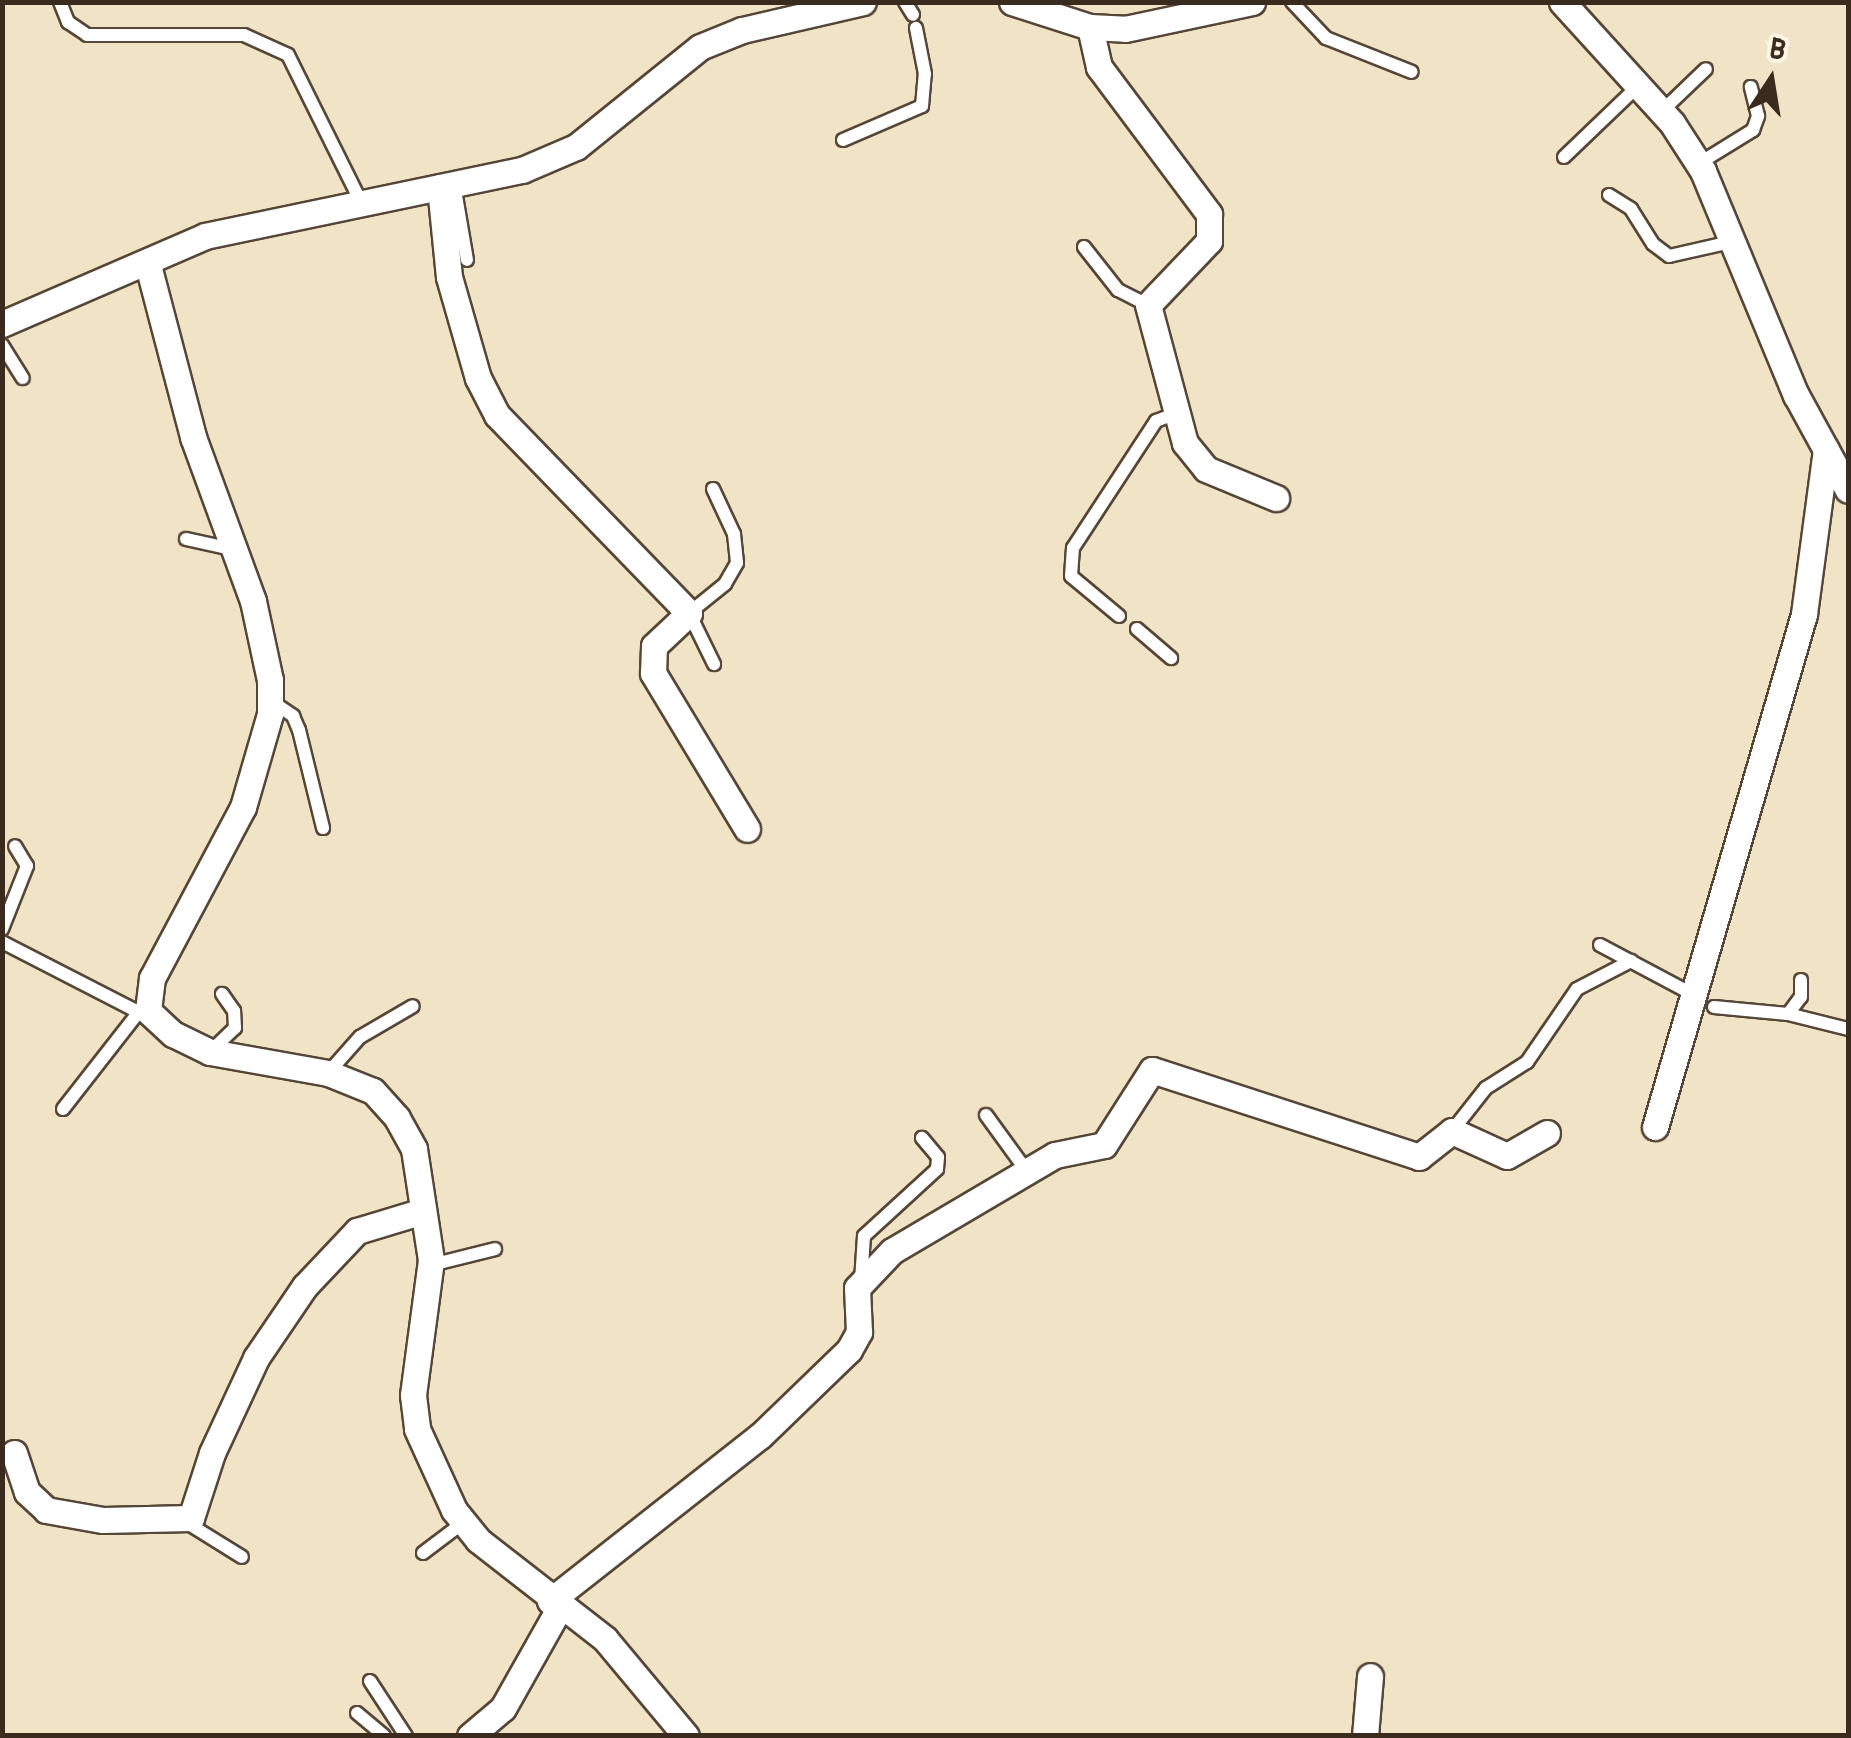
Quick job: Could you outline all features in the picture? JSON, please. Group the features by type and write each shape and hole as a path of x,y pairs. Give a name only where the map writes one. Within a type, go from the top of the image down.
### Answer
{"street":[{"path":"2,324 148,265 205,236 522,170 576,147 700,47 742,30 864,2"},
{"path":"1012,2 1090,27 1125,28 1252,2"},
{"path":"1562,2 1661,112 1698,164 1730,242 1848,490"},
{"path":"1090,27 1099,67 1209,214 1212,228 1208,241 1148,305 1193,459 1276,498"},
{"path":"447,185 449,277 478,378 497,415 690,613 654,646 653,673 747,829"},
{"path":"148,265 193,437 254,601 270,701 243,806 152,978 142,1007 155,1022 210,1052 328,1073 373,1091 398,1118 414,1148 430,1265 413,1395 417,1430 464,1522 555,1604 637,1670 686,1736"},
{"path":"1655,1128 1701,1003 1804,614 1826,449"},
{"path":"470,1736 503,1708 555,1604 760,1436 849,1350 859,1332 861,1281 892,1252 1026,1170 1055,1155 1104,1144 1142,1078 1157,1070 1256,1108 1419,1157 1452,1131 1507,1156 1546,1134"},
{"path":"14,1453 27,1492 46,1510 103,1520 184,1522 194,1515 212,1453 256,1358 305,1286 357,1230 424,1211"},
{"path":"1365,1736 1370,1676"}],"lane":[{"path":"60,2 68,22 87,35 244,35 288,55 361,202"},
{"path":"843,140 922,106 925,74 914,22 904,2"},
{"path":"1292,2 1326,38 1412,72"},
{"path":"1661,112 1706,69"},
{"path":"1564,158 1638,86"},
{"path":"1698,164 1753,130 1758,116 1751,87"},
{"path":"447,185 467,260"},
{"path":"1609,195 1631,208 1653,244 1669,256 1730,242"},
{"path":"1084,246 1118,290 1148,305"},
{"path":"2,346 23,378"},
{"path":"1119,616 1071,576 1073,548 1156,421 1182,412"},
{"path":"713,489 734,534 737,563 726,584 690,613 714,664"},
{"path":"186,539 236,550"},
{"path":"1138,629 1172,658"},
{"path":"270,701 293,716 299,730 322,828"},
{"path":"2,928 27,866 15,846"},
{"path":"2,942 142,1007 63,1109"},
{"path":"1600,945 1701,1003 1788,1014 1848,1029"},
{"path":"1452,1131 1493,1081 1526,1062 1577,989 1631,961"},
{"path":"1788,1014 1801,996 1801,980"},
{"path":"210,1052 234,1028 234,1012 222,994"},
{"path":"328,1073 360,1037 413,1006"},
{"path":"986,1115 1026,1170"},
{"path":"861,1281 864,1236 936,1169 938,1156 922,1138"},
{"path":"430,1265 495,1249"},
{"path":"184,1522 242,1557"},
{"path":"424,1553 464,1522"},
{"path":"370,1681 406,1736"},
{"path":"356,1713 384,1736"}]}
